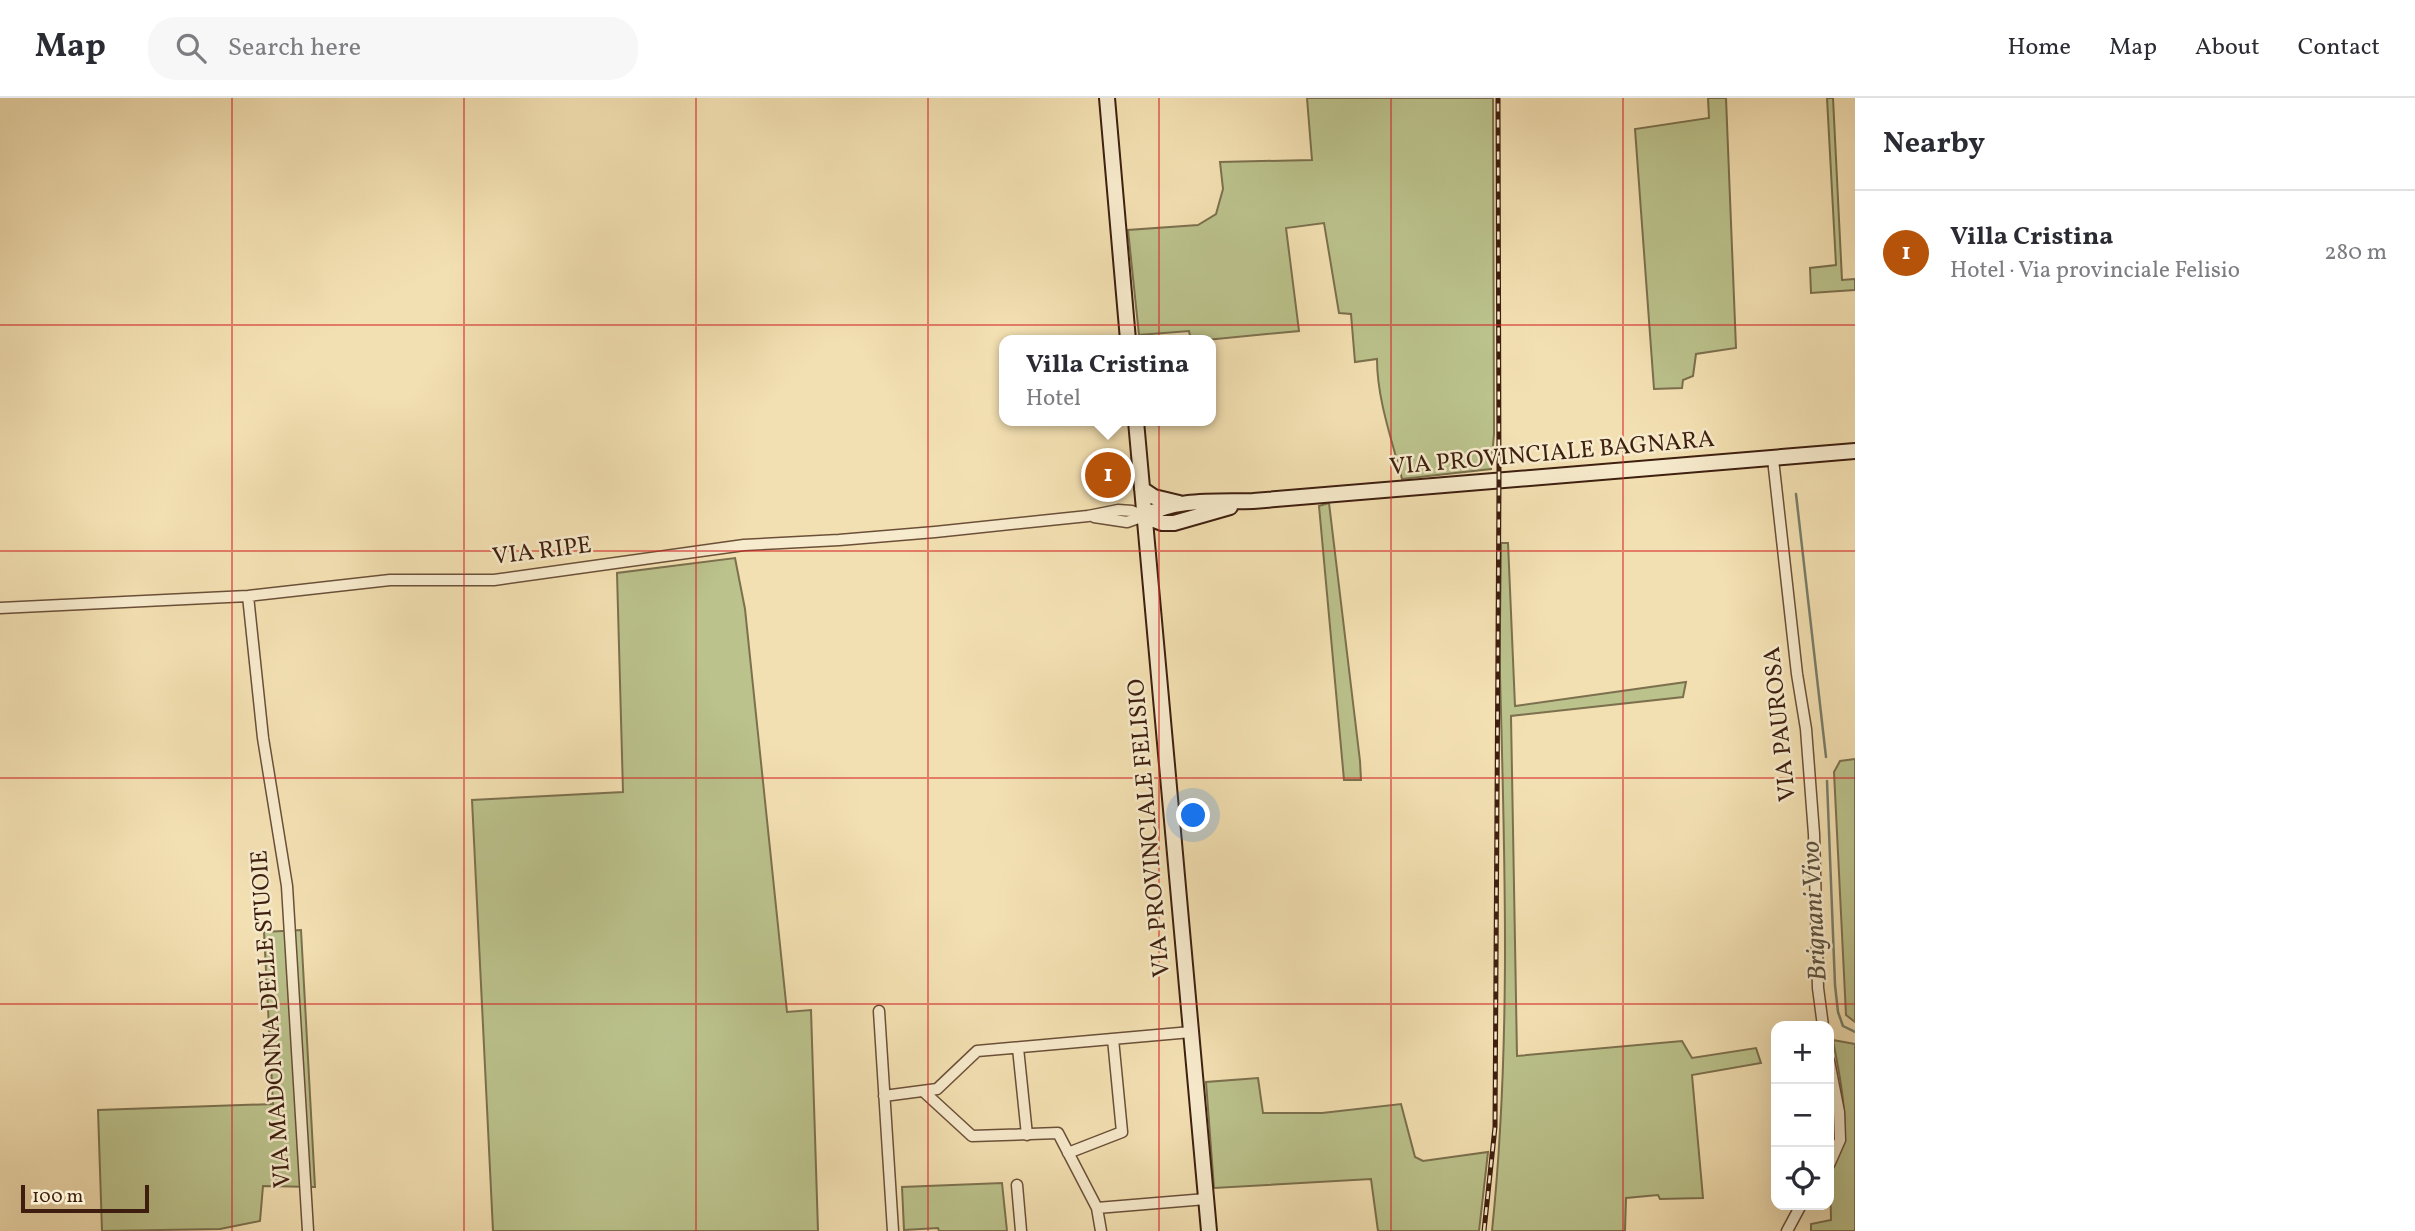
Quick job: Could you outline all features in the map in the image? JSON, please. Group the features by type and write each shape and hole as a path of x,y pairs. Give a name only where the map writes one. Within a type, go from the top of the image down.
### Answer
{"main road":[{"path":"1107,98 1128,335"},
{"name":"VIA PROVINCIALE FELISIO","path":"1136,426 1209,1231"},
{"name":"VIA PROVINCIALE BAGNARA","path":"1142,489 1154,497 1181,503 1253,501 1855,451"},
{"name":"VIA PROVINCIALE BAGNARA","path":"1144,516 1161,523 1174,523 1253,501"},
{"name":"VIA PROVINCIALE BAGNARA","path":"1144,516 1181,503"},
{"path":"1150,584 1152,549 1156,539 1174,523"}],"street":[{"name":"VIA PAUROSA","path":"1773,459 1797,674 1806,729 1814,834 1818,988 1823,1021"},
{"name":"VIA RIPE","path":"0,608 248,596 390,580 494,580 744,545 839,540 1088,516 1118,510 1132,511 1144,516"},
{"name":"VIA MADONNA DELLE STUOIE","path":"248,596 263,738 287,886 308,1231"},
{"path":"879,1011 893,1231"},
{"path":"884,1096 937,1089 977,1051 1191,1032"},
{"path":"1068,1153 1122,1132 1113,1039"},
{"path":"1018,1048 1027,1135"},
{"path":"1834,1084 1839,1112 1840,1140 1834,1154"},
{"path":"923,1091 972,1136 1058,1133 1097,1209 1101,1231"},
{"path":"1017,1185 1021,1231"},
{"path":"1097,1209 1206,1199"},
{"path":"1787,1231 1798,1210"}],"green space":[{"path":"1307,98 1493,98 1494,434 1491,469 1402,479 1382,404 1377,359 1355,362 1351,314 1339,313 1324,223 1286,228 1299,331 1216,339 1216,335 1190,335 1189,331 1139,335 1128,230 1198,225 1216,214 1223,189 1220,162 1312,160"},
{"path":"1708,98 1726,98 1736,348 1696,354 1693,376 1683,380 1682,388 1654,389 1635,129 1709,118"},
{"path":"1827,98 1833,98 1842,280 1855,279 1855,290 1811,293 1810,268 1836,265"},
{"path":"1329,503 1361,780 1344,780 1319,506"},
{"path":"1501,543 1508,543 1515,706 1686,682 1683,697 1511,716 1517,1056 1682,1041 1692,1058 1756,1048 1761,1063 1692,1075 1703,1198 1660,1199 1658,1195 1626,1198 1625,1231 1492,1231 1502,1093 1505,954 1500,659"},
{"path":"735,558 745,609 787,1012 811,1010 818,1231 493,1231 472,800 623,792 617,573"},
{"path":"1855,759 1855,1022 1846,1015 1834,772 1840,761"},
{"path":"301,930 315,1187 263,1186 260,1221 220,1229 102,1231 98,1110 273,1104 264,932"},
{"path":"1834,1040 1855,1044 1855,1231 1811,1231 1811,1224 1831,1220 1831,1210 1834,1210 1834,1166 1844,1126"},
{"path":"1258,1078 1263,1113 1322,1113 1401,1104 1415,1157 1423,1161 1488,1152 1479,1231 1378,1231 1371,1179 1214,1188 1206,1082"},
{"path":"1002,1183 1007,1231 939,1231 938,1228 904,1230 902,1187"}],"waterway":[{"path":"1796,494 1826,757"},
{"name":"Brignani Vivo","path":"1827,781 1838,1012 1843,1026 1855,1032"}],"railway":[{"path":"1484,1231 1495,1127 1499,482 1498,98"}],"place":[{"name":"Villa Cristina","path":"1108,475"}]}
